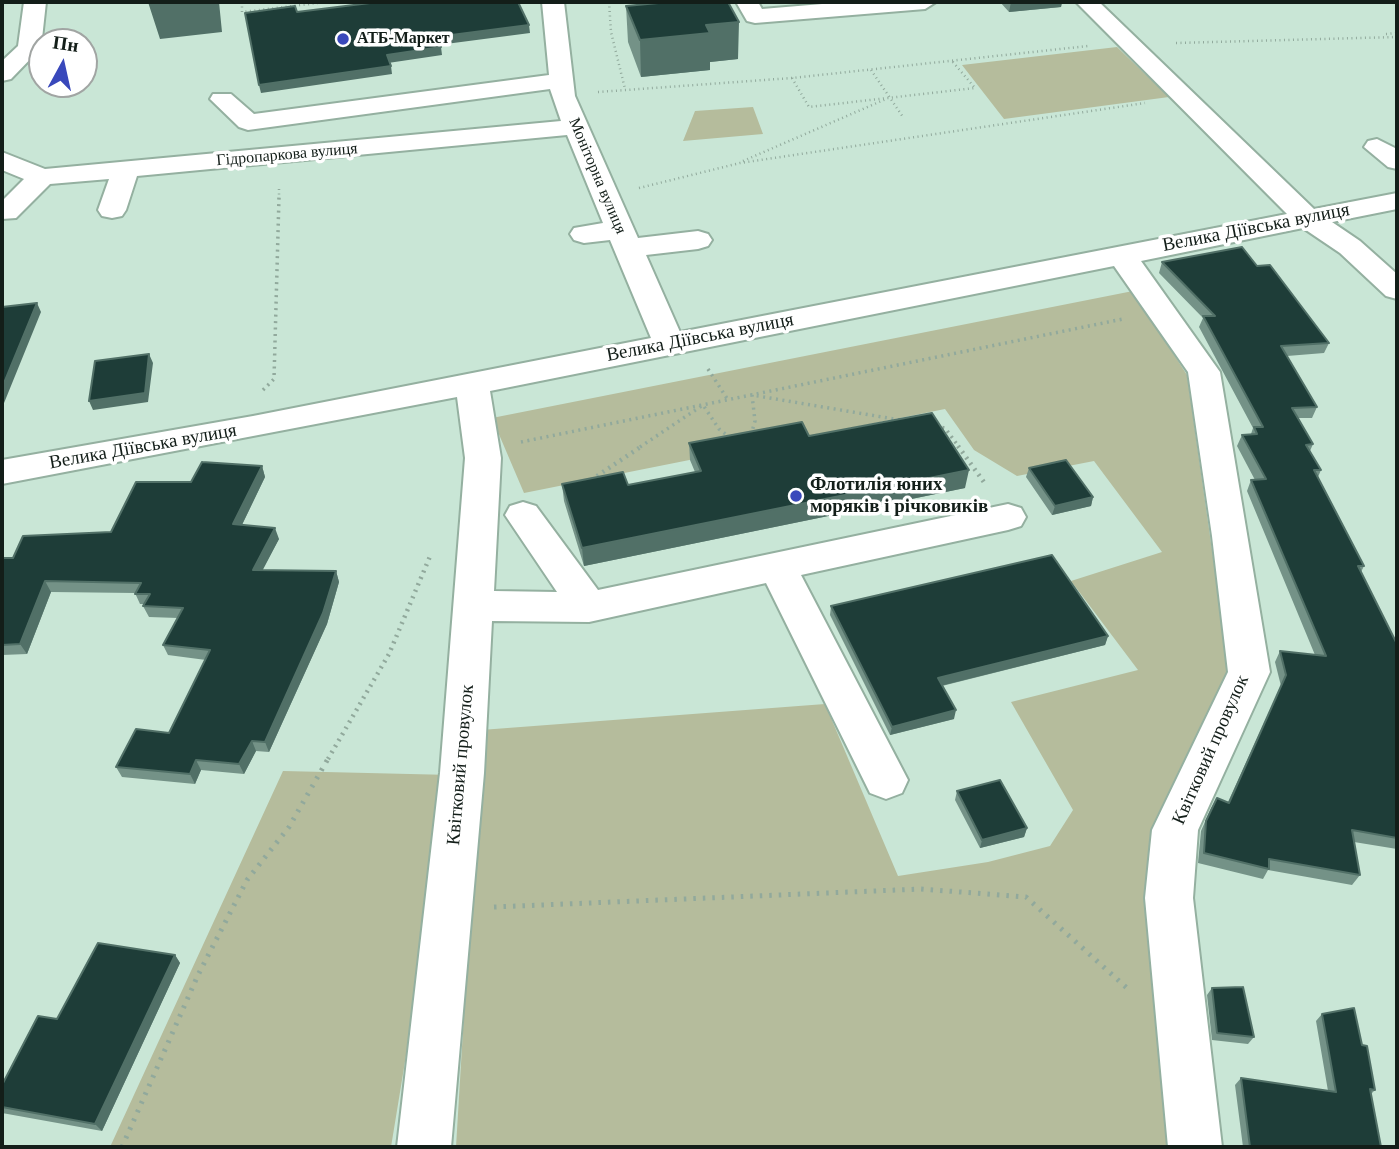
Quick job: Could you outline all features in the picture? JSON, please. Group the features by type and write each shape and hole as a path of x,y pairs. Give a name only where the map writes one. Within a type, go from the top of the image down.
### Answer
{"street":[{"path":"2,74 29,48 35,2"},
{"name":"Моніторна вулиця","path":"552,2 563,88 575,127 669,343"},
{"path":"747,2 755,16 925,2"},
{"path":"1087,2 1307,218 1350,247 1397,290"},
{"path":"222,99 248,122 563,88"},
{"name":"Гідропаркова вулиця","path":"2,161 42,177 575,127"},
{"path":"112,210 126,170"},
{"path":"6,212 42,177"},
{"name":"Велика Діївська вулиця","path":"2,472 472,383 1397,201"},
{"path":"584,234 624,239 698,240"},
{"name":"Квітковий провулок","path":"1119,255 1143,282 1203,372 1231,536 1249,672 1175,830 1169,898 1195,1147"},
{"name":"Квітковий провулок","path":"424,1147 462,773 473,606 482,450 472,383"},
{"path":"523,515 589,607"},
{"path":"473,606 589,607 1008,517"},
{"path":"777,567 886,780"}],"path":[{"path":"243,2 242,12 326,2"},
{"path":"609,2 611,32 625,89"},
{"path":"563,88 649,90 792,78 1127,42 1145,45 1258,43 1397,35"},
{"path":"792,78 810,107 975,88 952,61"},
{"path":"871,70 903,117"},
{"path":"740,163 890,97"},
{"path":"604,194 677,181 740,163 1001,122 1184,98"},
{"path":"254,398 274,379 279,155"},
{"path":"482,450 1126,318"},
{"path":"713,376 728,400"},
{"path":"752,395 904,421"},
{"path":"749,440 755,421 752,395"},
{"path":"703,405 719,429 737,443"},
{"path":"588,481 703,405"},
{"path":"932,425 945,428 1008,517"},
{"path":"122,1147 198,975 247,880 289,827 388,654 437,541"},
{"path":"448,909 921,889 1026,897 1135,995"}],"green space":[{"path":"1117,47 1169,97 1004,119 962,65"},
{"path":"753,107 763,134 683,141 695,111"},
{"path":"1133,291 1187,375 1229,669 1166,812 1147,899 1171,1147 456,1147 481,730 825,704 898,876 988,862 1050,846 1073,810 1011,702 1138,670 1071,581 1162,552 1094,461 1017,476 974,450 945,409 524,493 492,418"},
{"path":"283,771 452,775 391,1147 110,1147"}],"building":[{"name":"АТБ-Маркет","path":"378,2 518,2 529,25 436,37 441,47 387,55 391,66 259,85 245,13 295,6 297,12"},
{"path":"669,2 728,2 739,22 706,25 710,33 640,40 626,6"},
{"path":"1242,247 1257,266 1270,265 1329,343 1281,346 1317,407 1292,408 1313,444 1306,445 1321,470 1314,470 1364,566 1358,566 1397,644 1397,838 1352,830 1360,875 1269,859 1269,869 1204,853 1206,821 1217,798 1229,803 1286,675 1280,651 1326,656 1251,480 1266,479 1242,435 1257,434 1254,427 1263,427 1203,316 1215,316 1162,262"},
{"path":"37,303 2,388 2,307"},
{"path":"149,354 145,393 89,401 95,361"},
{"name":"Флотилія юних моряків і річковиків","path":"932,413 969,470 582,548 562,484 623,472 628,485 701,471 689,443 802,422 809,436"},
{"path":"1066,460 1093,497 1055,506 1029,468"},
{"path":"202,462 262,466 233,524 275,528 253,570 336,571 323,613 265,742 252,741 239,764 196,760 190,774 116,767 136,729 169,733 210,650 163,645 183,608 143,606 150,594 135,594 141,583 45,581 20,644 2,645 2,558 13,558 23,536 111,532 136,482 191,482"},
{"path":"1052,555 1108,636 938,678 956,710 892,727 831,606"},
{"path":"1000,780 1027,828 982,840 957,791"},
{"path":"98,943 175,955 95,1124 2,1107 2,1085 38,1016 57,1019"},
{"path":"1243,987 1254,1037 1217,1033 1212,988"},
{"path":"1354,1008 1362,1045 1367,1046 1375,1090 1370,1089 1381,1147 1250,1147 1241,1078 1336,1092 1322,1014"}],"place":[{"name":"АТБ-Маркет","path":"343,39"},
{"name":"Флотилія юних моряків і річковиків","path":"796,496"}]}
